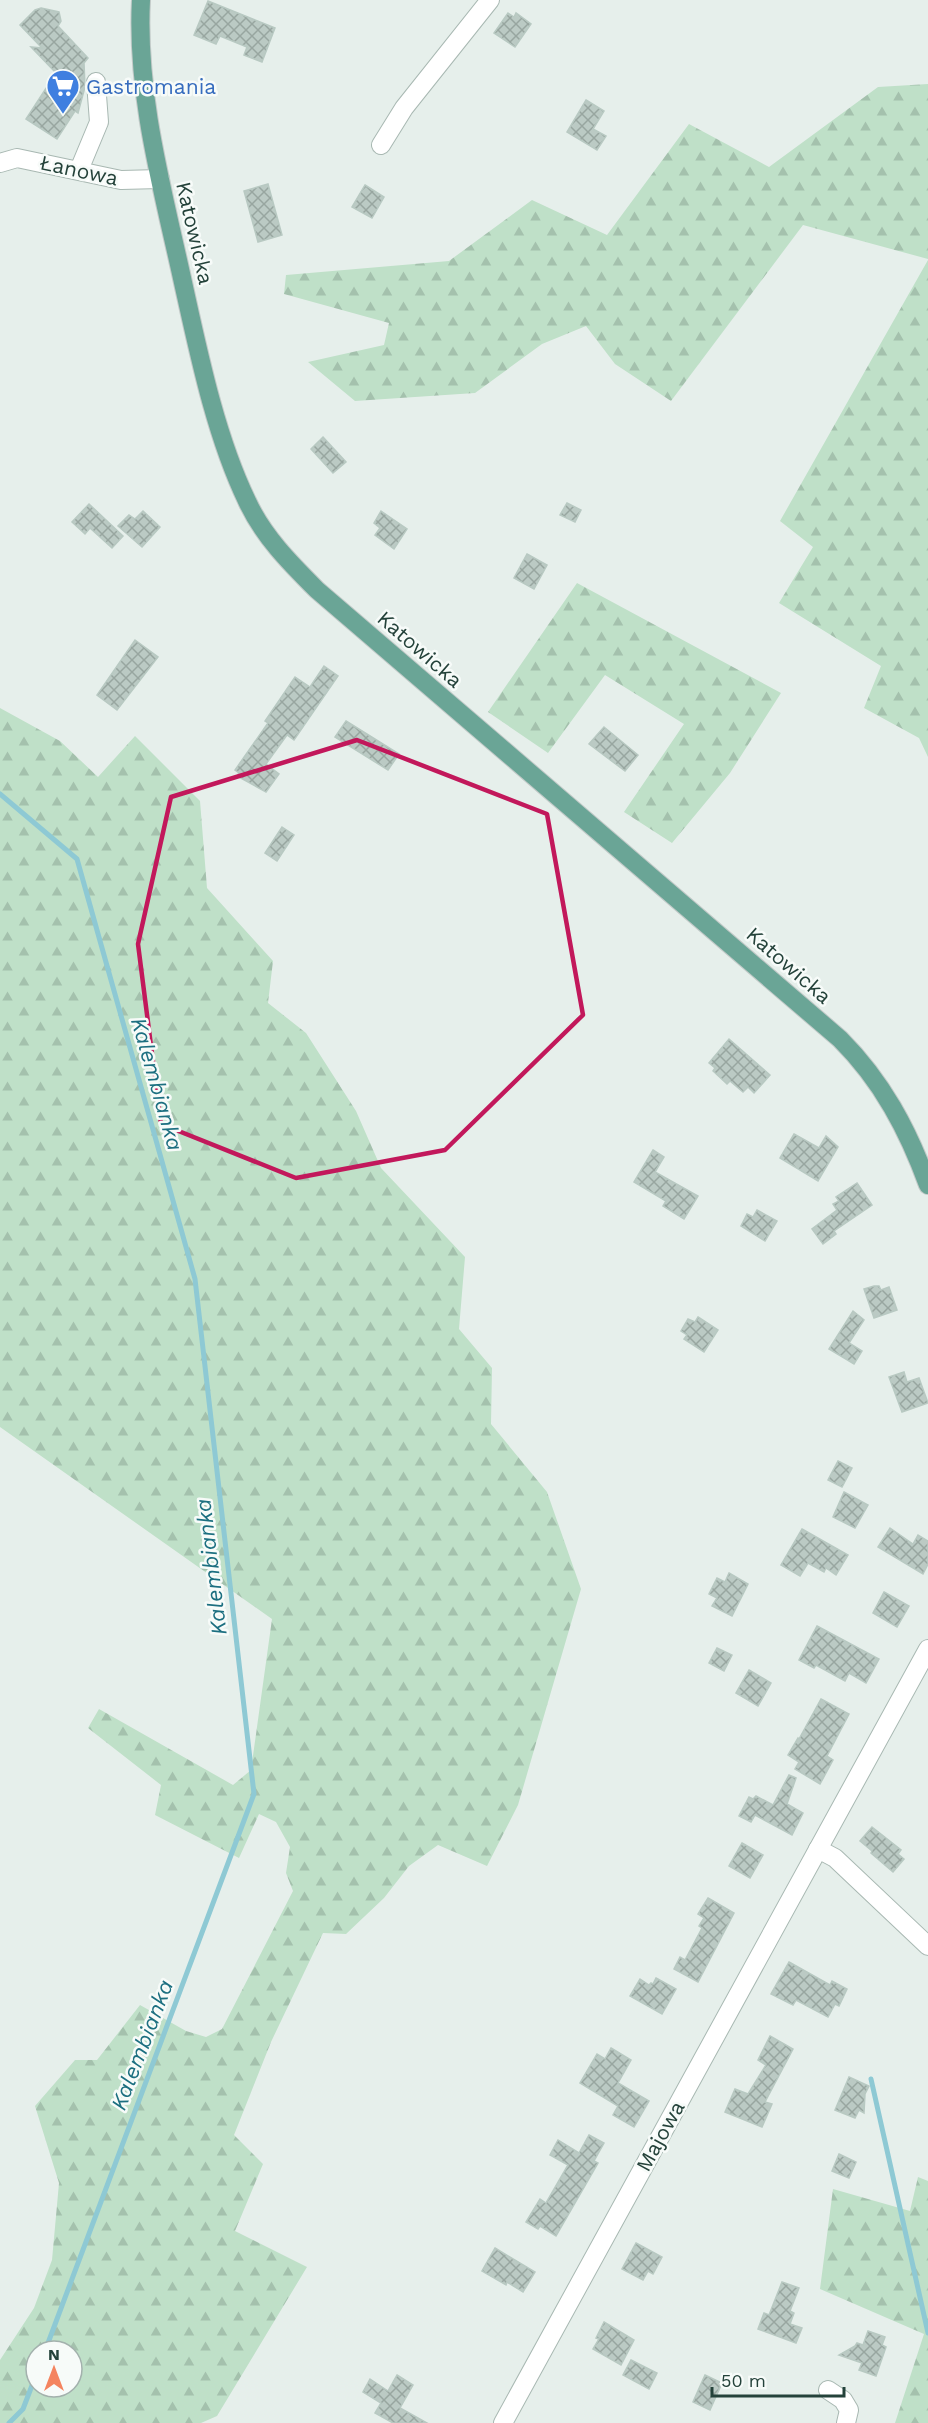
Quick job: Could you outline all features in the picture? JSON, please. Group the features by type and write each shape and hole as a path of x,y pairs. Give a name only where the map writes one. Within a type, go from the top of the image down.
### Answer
{"main road":[{"name":"Katowicka","path":"141,0 144,87 160,179 190,316 220,431 247,503 271,540 317,590 854,1053 878,1083 898,1114 928,1185"}],"street":[{"path":"381,145 410,101 490,0"},
{"path":"79,170 99,122 96,81"},
{"name":"Łanowa","path":"0,163 17,158 121,180 160,179"},
{"name":"Majowa","path":"503,2423 928,1649"},
{"path":"818,1849 835,1858 928,1946"},
{"path":"828,2390 843,2400 849,2410 846,2423"}],"highlighted area":[{"path":"357,740 547,814 583,1015 445,1150 296,1178 161,1124 138,944 171,797"}],"green space":[{"path":"928,84 928,259 803,225 671,401 615,364 586,326 542,344 475,393 355,401 308,362 384,345 389,323 284,294 286,275 449,261 532,200 607,235 689,124 769,167 878,87"},
{"path":"928,260 928,757 919,738 864,708 881,666 779,603 813,547 780,521"},
{"path":"577,583 781,693 730,773 672,843 624,812 684,724 605,675 548,753 488,712"},
{"path":"0,708 60,741 98,777 135,736 200,801 207,888 273,961 268,1003 306,1033 356,1111 381,1168 465,1257 459,1329 492,1368 491,1424 547,1492 581,1589 518,1805 487,1866 438,1845 409,1866 384,1898 346,1934 323,1933 271,2042 234,2135 263,2164 235,2231 307,2267 217,2416 201,2423 0,2423 0,2360 34,2308 52,2260 59,2183 35,2106 75,2060 97,2060 140,2005 186,2031 206,2037 222,2029 293,1891 286,1873 290,1847 276,1822 259,1814 239,1858 155,1815 161,1785 88,1728 99,1709 233,1785 251,1770 272,1619 0,1427"},
{"path":"918,2177 928,2181 928,2423 895,2423 924,2334 820,2289 833,2189 910,2211"}],"building":[{"path":"208,1 275,28 262,62 244,55 247,47 220,36 216,44 194,35"},
{"path":"41,8 59,12 61,21 58,26 88,58 84,63 85,87 78,113 75,111 57,139 26,119 56,73 31,47 42,48 20,25 35,10"},
{"path":"508,13 514,17 516,13 531,24 515,47 494,33"},
{"path":"586,100 604,111 593,129 606,136 597,150 567,132"},
{"path":"268,184 282,235 258,242 244,191"},
{"path":"365,185 384,197 372,218 352,207"},
{"path":"323,437 346,462 333,473 311,449"},
{"path":"567,503 581,510 575,522 560,515"},
{"path":"89,504 123,536 112,548 90,528 85,534 72,522"},
{"path":"143,511 160,527 142,547 118,526 129,515 135,519"},
{"path":"381,511 407,529 394,549 375,535 380,528 374,523"},
{"path":"527,554 547,565 534,589 514,578"},
{"path":"135,640 158,657 117,710 97,695"},
{"path":"324,666 338,676 294,740 287,735 266,764 279,774 266,792 237,776 239,773 235,770 268,723 265,721 295,677 310,687"},
{"path":"346,721 399,754 388,770 335,737"},
{"path":"604,727 638,755 625,771 589,744"},
{"path":"282,827 294,835 277,861 265,853"},
{"path":"729,1039 770,1075 754,1093 748,1087 743,1092 730,1081 727,1084 713,1071 715,1068 709,1063"},
{"path":"794,1134 819,1148 826,1136 838,1147 818,1181 780,1158"},
{"path":"653,1150 664,1157 655,1172 698,1196 684,1219 663,1206 666,1201 634,1182"},
{"path":"857,1183 872,1205 834,1231 836,1234 823,1244 812,1229 837,1210 833,1204 839,1201 836,1197"},
{"path":"757,1210 777,1221 765,1241 741,1226 747,1214 753,1217"},
{"path":"879,1286 881,1290 889,1287 897,1310 874,1318 864,1289"},
{"path":"853,1311 864,1320 849,1343 862,1351 854,1364 829,1349"},
{"path":"698,1317 718,1330 704,1352 684,1339 687,1335 681,1331 688,1319 695,1322"},
{"path":"904,1372 907,1382 919,1378 928,1403 902,1412 889,1377"},
{"path":"838,1461 852,1468 842,1487 828,1480"},
{"path":"844,1492 868,1505 855,1528 833,1517"},
{"path":"890,1528 913,1544 918,1535 928,1541 928,1564 923,1574 878,1547"},
{"path":"802,1529 848,1555 836,1575 826,1568 824,1572 808,1563 800,1576 781,1565"},
{"path":"729,1573 748,1584 732,1616 712,1606 717,1598 709,1594 717,1578 725,1582"},
{"path":"884,1592 909,1606 897,1627 873,1613"},
{"path":"817,1626 879,1659 866,1683 849,1673 845,1681 816,1665 814,1668 799,1660"},
{"path":"717,1648 732,1655 724,1671 709,1663"},
{"path":"749,1670 771,1683 758,1706 736,1693"},
{"path":"821,1699 849,1714 827,1756 833,1760 820,1784 795,1769 799,1762 788,1755"},
{"path":"789,1775 796,1778 787,1804 803,1813 792,1835 755,1815 751,1822 739,1816 749,1797 753,1799 756,1796 773,1805"},
{"path":"872,1827 901,1850 898,1854 904,1859 893,1872 860,1841"},
{"path":"742,1843 763,1855 750,1878 729,1866"},
{"path":"708,1898 734,1913 698,1982 674,1969 680,1957 685,1960 702,1928 699,1926 704,1918 698,1914"},
{"path":"789,1962 830,1985 832,1981 847,1989 839,2006 835,2004 828,2017 796,2000 793,2005 771,1994"},
{"path":"656,1978 676,1989 662,2014 630,1996 640,1979 649,1985 653,1984"},
{"path":"770,2036 793,2049 765,2102 772,2104 762,2127 725,2112 735,2089 748,2094 766,2065 758,2060"},
{"path":"611,2048 631,2060 618,2083 649,2101 634,2127 613,2115 618,2106 580,2083 597,2054 605,2059"},
{"path":"849,2077 869,2086 865,2094 864,2113 859,2110 855,2118 835,2110"},
{"path":"589,2135 604,2143 594,2161 598,2163 556,2236 540,2226 538,2229 526,2222 540,2199 546,2203 568,2165 550,2155 558,2140 579,2153"},
{"path":"839,2154 856,2162 849,2178 832,2171"},
{"path":"636,2243 662,2257 653,2274 648,2271 643,2280 622,2269"},
{"path":"495,2248 535,2272 523,2292 482,2271"},
{"path":"782,2282 799,2288 790,2311 794,2313 790,2324 802,2328 796,2343 758,2329 764,2313 769,2315"},
{"path":"604,2322 634,2340 621,2365 593,2349"},
{"path":"868,2331 885,2337 882,2345 886,2347 876,2376 859,2370 862,2363 839,2355 857,2343 863,2345"},
{"path":"631,2360 657,2373 649,2389 623,2375"},
{"path":"397,2375 413,2385 400,2408 427,2423 393,2423 375,2413 381,2403 363,2392 370,2379 388,2391"},
{"path":"705,2375 722,2383 710,2410 693,2402"}],"waterway":[{"name":"Kalembianka","path":"0,794 77,859 195,1279 254,1794 50,2339"},
{"path":"871,2079 928,2333"},
{"name":"Kalembianka","path":"9,2423 23,2409 27,2399"}],"place":[{"name":"Gastromania","path":"63,115"}]}
